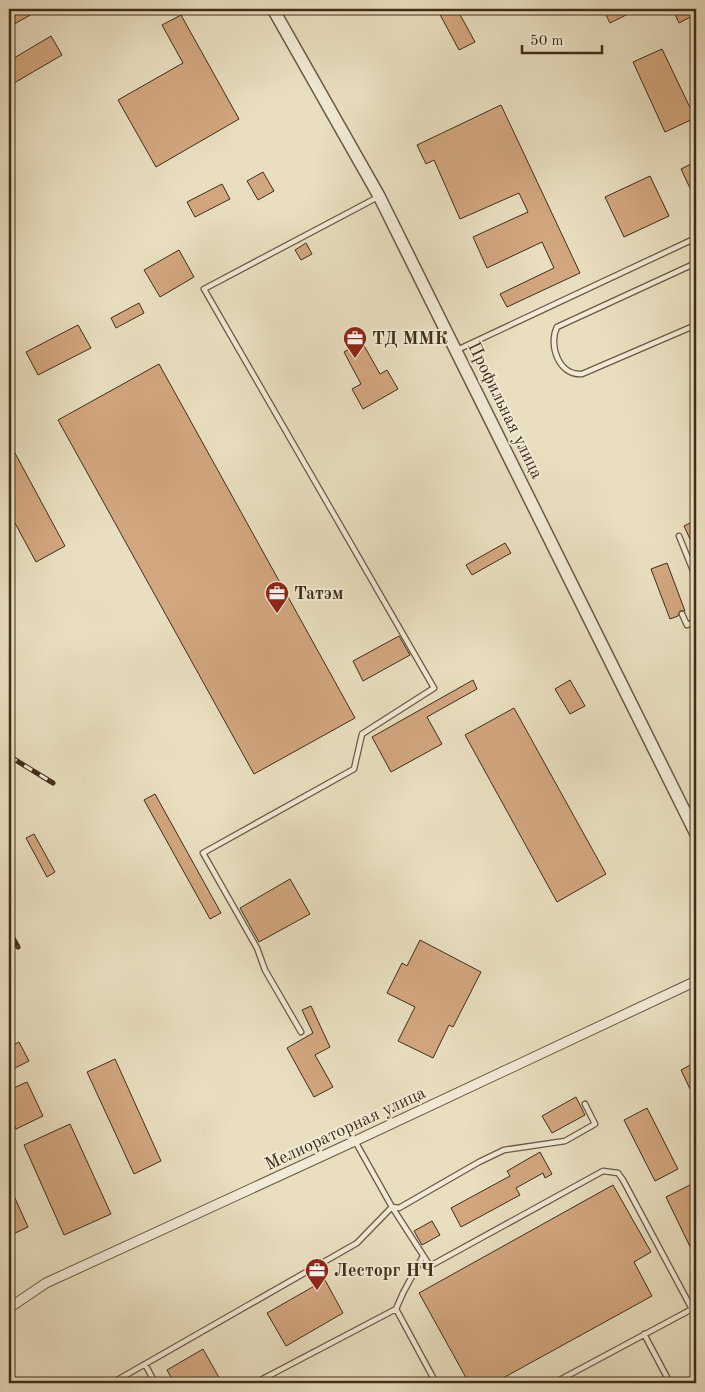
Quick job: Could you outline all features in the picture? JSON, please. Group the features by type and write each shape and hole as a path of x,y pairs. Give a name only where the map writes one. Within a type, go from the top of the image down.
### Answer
{"street":[{"name":"Профильная улица","path":"273,9 379,196 696,834"},
{"name":"Мелиораторная улица","path":"9,1308 46,1283 356,1141 696,981"}],"lane":[{"path":"301,1032 265,970 257,948 202,854 354,769 362,734 434,688 204,289 379,196"},
{"path":"457,350 696,238"},
{"path":"696,263 557,327 554,340 558,360 566,370 582,374 696,325"},
{"path":"679,536 696,578"},
{"path":"682,614 687,625 696,621"},
{"path":"392,1207 399,1208 479,1162 504,1150 565,1141 595,1124 585,1104"},
{"path":"356,1141 392,1207 430,1266 603,1171 618,1173 624,1180 692,1309 554,1383"},
{"path":"112,1383 357,1243 392,1207"},
{"path":"255,1383 396,1309 423,1256"},
{"path":"396,1309 436,1383"},
{"path":"644,1334 670,1383"},
{"path":"146,1364 155,1383"}],"building":[{"path":"9,9 41,9 9,27"},
{"path":"437,9 457,9 475,42 459,50"},
{"path":"603,9 638,9 610,23"},
{"path":"681,9 696,9 696,14 679,23 674,12"},
{"path":"181,15 239,119 156,167 118,100 183,63 162,25"},
{"path":"51,36 62,55 9,86 9,61"},
{"path":"662,49 695,118 665,132 633,62"},
{"path":"501,105 580,273 507,307 500,294 554,268 542,242 487,268 473,237 528,212 519,193 460,219 434,160 426,164 417,145"},
{"path":"691,164 696,175 696,201 681,169"},
{"path":"263,172 274,191 258,200 247,181"},
{"path":"650,176 669,216 624,237 605,197"},
{"path":"222,184 230,199 195,217 187,202"},
{"path":"306,243 312,254 301,260 295,250"},
{"path":"179,250 194,277 160,297 144,270"},
{"path":"139,303 144,313 116,328 111,318"},
{"path":"78,325 91,348 38,375 26,352"},
{"path":"362,342 380,374 387,370 398,389 363,409 352,389 361,384 344,352"},
{"path":"159,364 355,718 254,774 58,420"},
{"path":"9,442 65,546 36,562 9,512"},
{"path":"696,520 696,552 684,526"},
{"path":"505,543 511,553 472,575 466,565"},
{"path":"667,563 685,611 680,611 678,616 670,619 651,569"},
{"path":"399,636 410,655 363,681 353,661"},
{"path":"473,680 477,689 427,717 442,744 391,772 372,737"},
{"path":"570,680 585,706 570,714 555,689"},
{"path":"514,708 606,874 557,902 465,735"},
{"path":"155,794 221,913 210,919 144,800"},
{"path":"34,834 55,872 47,877 26,838"},
{"path":"290,879 310,914 259,942 240,908"},
{"path":"420,940 481,972 453,1027 449,1025 433,1058 398,1041 415,1007 387,993 402,963 407,966"},
{"path":"311,1006 330,1047 315,1055 333,1087 314,1097 287,1048 313,1033 302,1010"},
{"path":"19,1042 29,1061 9,1071 9,1047"},
{"path":"115,1059 161,1161 134,1174 87,1072"},
{"path":"696,1062 696,1086 690,1089 681,1070"},
{"path":"27,1082 43,1116 16,1129 9,1114 9,1090"},
{"path":"576,1097 585,1115 552,1133 542,1116"},
{"path":"647,1108 678,1169 655,1181 624,1120"},
{"path":"70,1124 111,1214 64,1235 24,1145"},
{"path":"540,1152 552,1174 545,1178 543,1173 516,1188 520,1195 461,1227 451,1208 510,1176 507,1171"},
{"path":"696,1182 696,1259 666,1197"},
{"path":"9,1185 28,1227 9,1236"},
{"path":"613,1185 651,1252 634,1262 652,1296 494,1383 469,1383 419,1293"},
{"path":"432,1221 440,1235 422,1245 414,1231"},
{"path":"325,1280 343,1313 286,1346 267,1313"},
{"path":"203,1349 221,1381 216,1383 174,1383 167,1370"}],"railway":[{"path":"9,756 53,783"},
{"path":"9,931 18,947"}],"place":[{"name":"ТД ММК","path":"355,359"},
{"name":"Татэм","path":"277,614"},
{"name":"Лесторг НЧ","path":"317,1291"}]}
